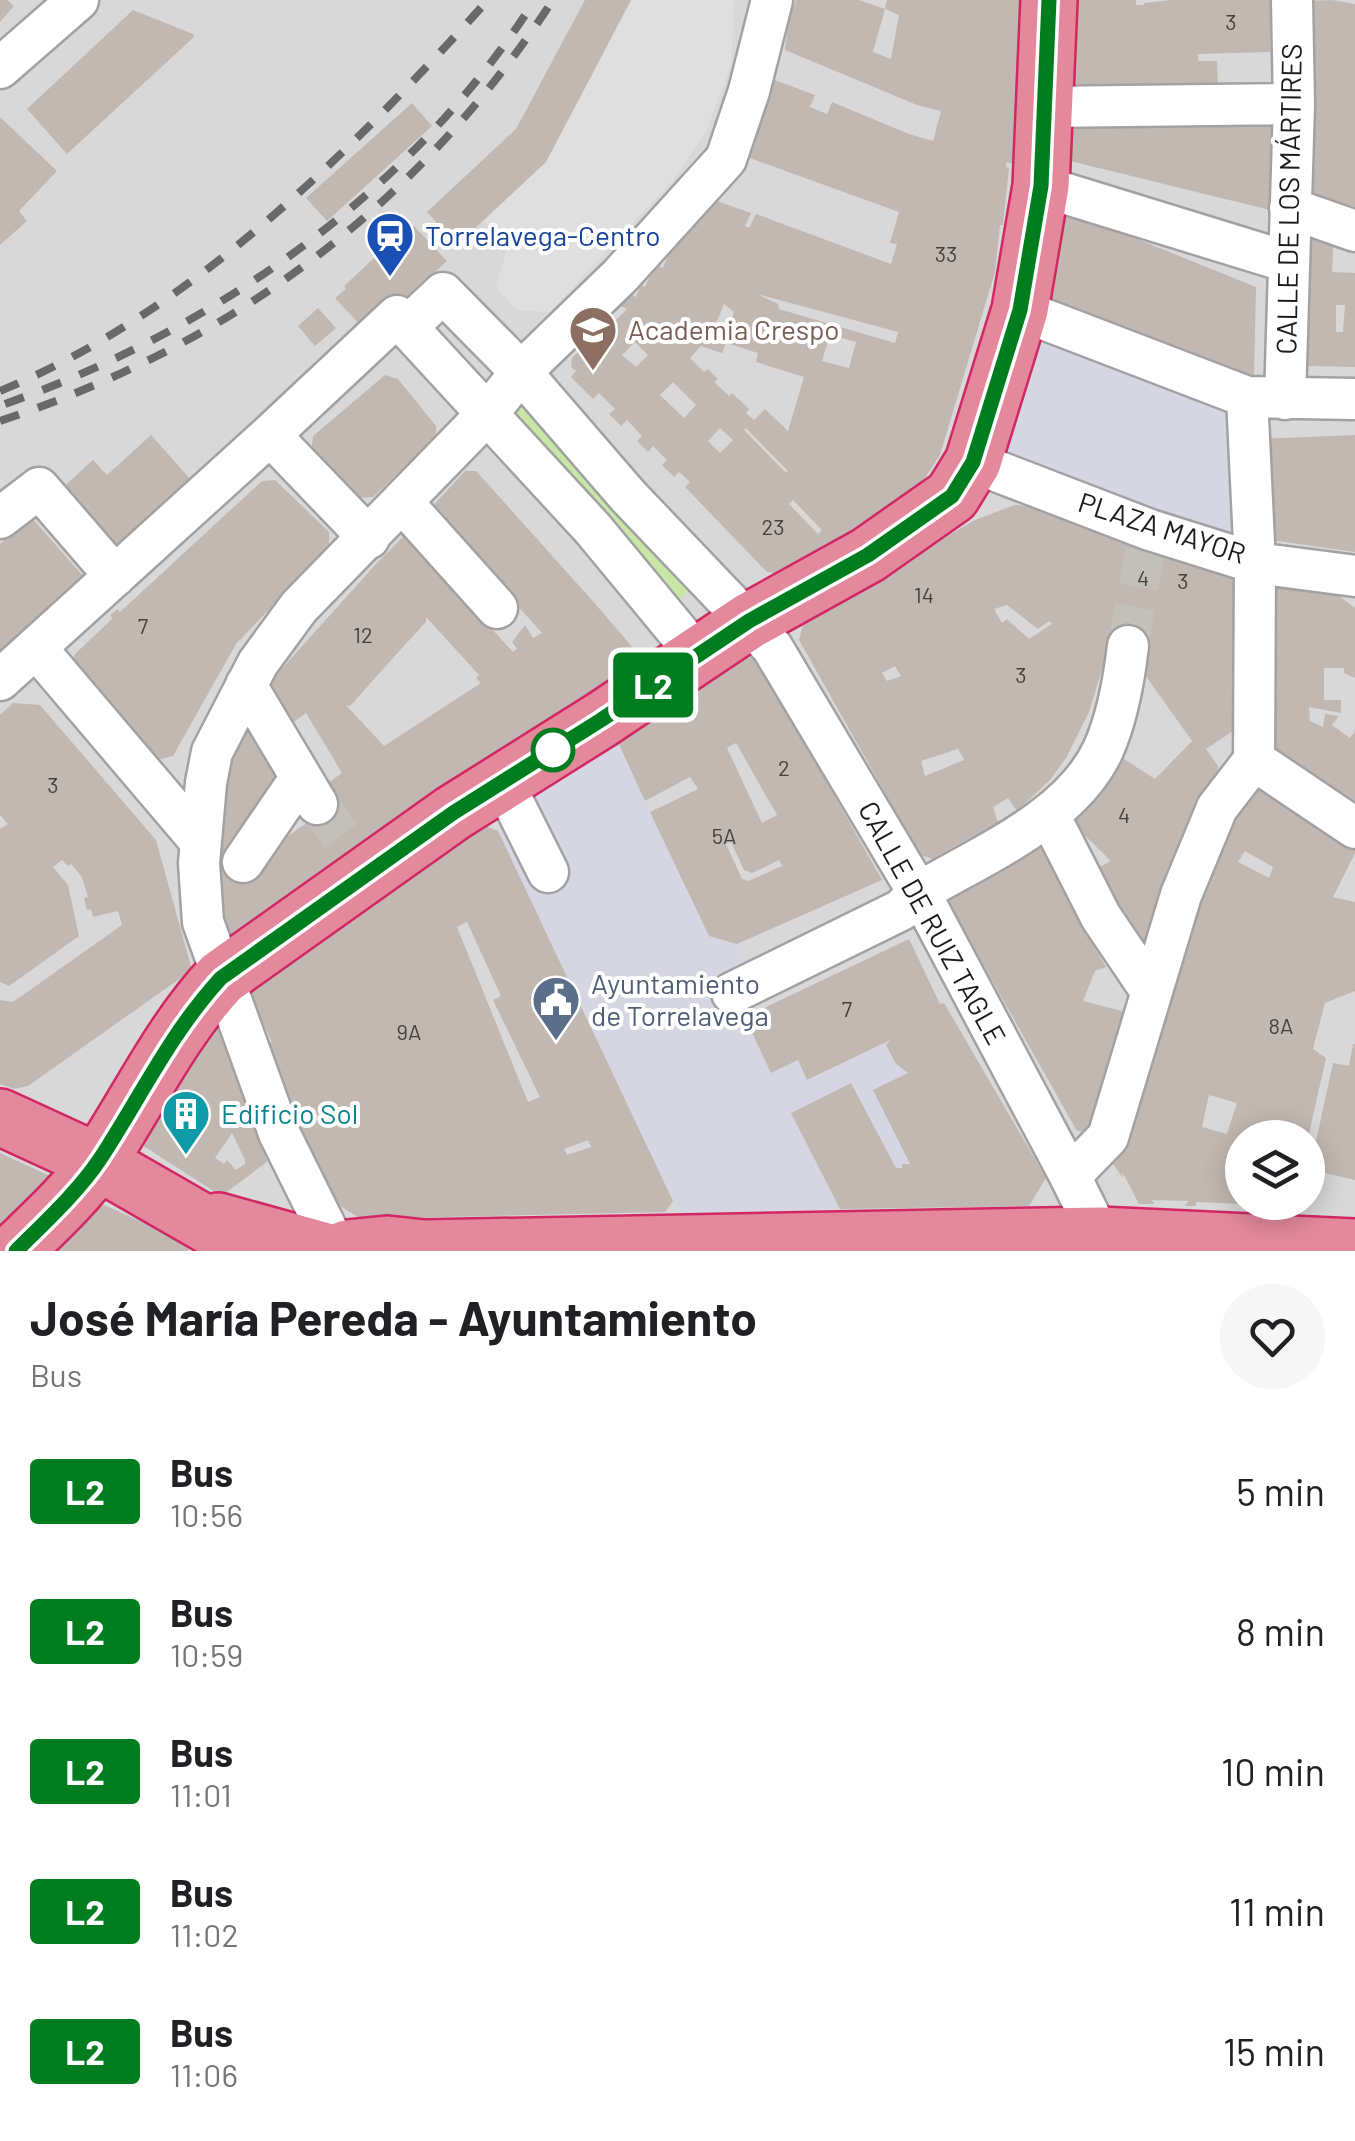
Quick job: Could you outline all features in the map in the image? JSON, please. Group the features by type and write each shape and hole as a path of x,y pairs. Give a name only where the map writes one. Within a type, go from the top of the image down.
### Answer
{"highway":[{"path":"16,1251 98,1162 138,1092 204,996 361,863 503,782 749,621 868,555 952,496 973,462 1020,310 1041,186 1049,0"},
{"path":"0,1117 98,1162 253,1251"},
{"path":"191,1214 338,1250 387,1244 422,1250 1099,1243 1355,1246"}],"street":[{"path":"0,68 78,0"},
{"path":"338,1250 278,1133 202,922 198,883 208,765 246,684 299,607 488,413 522,372 620,276 726,159 749,91 772,0"},
{"name":"CALLE DE LOS MÁRTIRES","path":"1266,398 1288,262 1294,104 1292,0"},
{"path":"1044,107 1294,104"},
{"path":"1041,186 1288,262"},
{"path":"1290,208 1355,231"},
{"name":"CALLE DE RUIZ TAGLE","path":"407,327 443,293 522,372 628,496 772,647 918,893 1070,1176 1099,1243"},
{"path":"1020,310 1266,398 1355,399"},
{"path":"0,680 397,316 592,529 698,656"},
{"name":"PLAZA MAYOR","path":"973,462 1147,540 1255,563 1266,398"},
{"path":"270,436 369,538"},
{"path":"0,518 39,488 114,576"},
{"path":"402,502 497,608"},
{"path":"1070,1176 1108,1137 1181,895 1217,808 1254,760 1255,563 1355,576"},
{"path":"732,993 900,910 918,893 1049,816 1081,786 1103,750 1124,682 1128,646"},
{"path":"36,648 200,842"},
{"path":"242,862 309,791 246,684"},
{"path":"1254,760 1352,827"},
{"path":"503,782 548,872"},
{"path":"1049,816 1101,917 1151,991"}],"shaded area":[{"path":"0,0 1355,0 1355,1251 0,1251"},
{"path":"632,0 734,0 731,65 706,132 674,179 550,312 516,310 496,287 508,246 484,221 546,162"},
{"path":"1020,310 1247,397 1255,563 996,469"},
{"path":"613,732 709,936 737,944 748,968 726,981 771,1072 798,1060 808,1079 890,1040 886,1046 895,1064 908,1073 874,1090 910,1164 902,1164 902,1168 896,1168 851,1083 792,1113 840,1209 683,1213 673,1201 498,831 523,800"}],"green space":[{"path":"521,372 707,578 662,611 488,413"}],"building":[{"path":"0,0 14,6 0,22"},
{"path":"585,0 631,0 546,162 457,245 427,212 516,129"},
{"path":"796,0 859,0 885,9 887,0 1019,0 1017,165 1006,162 1009,168 995,272 940,455 925,478 890,511 786,575 767,572 685,487 690,482 679,472 674,477 662,465 667,460 653,446 648,452 637,441 642,436 627,420 621,426 609,414 615,409 599,393 593,399 571,377 576,371 571,367 572,358 627,309 621,306 631,295 636,297 641,285 645,287 659,266 663,268 668,256 717,201 751,213 745,226 749,228 756,214 891,264 897,244 890,243 899,212 744,156 775,80 815,95 810,107 827,114 832,102 933,141 941,111 917,105 785,50","holes":["885,9 899,15 891,59 873,52","757,294 898,332 895,343 779,309 778,304","724,304 734,312 727,335 715,326","671,327 688,334 677,345 664,333","839,337 856,342 849,368 822,361 828,340","635,342 648,355 636,367 622,355","726,343 758,353 756,362 804,377 788,431 765,409 754,420 746,413 749,409 714,382 718,379 690,358 701,346 722,353","673,382 696,405 684,418 660,395","720,428 733,440 720,453 708,441","746,428 786,473 744,430","793,500 822,530 818,534 789,504"]},
{"path":"1071,0 1136,0 1136,5 1144,5 1172,0 1270,0 1270,52 1198,54 1198,61 1217,61 1218,89 1066,89"},
{"path":"1308,1 1355,4 1355,215 1325,206 1305,181"},
{"path":"133,10 194,37 67,154 27,109"},
{"path":"412,103 432,126 327,221 306,198"},
{"path":"0,117 57,171 19,211 27,221 0,245"},
{"path":"1276,118 1276,209 1066,160 1069,123"},
{"path":"1060,208 1256,287 1254,378 1039,301"},
{"name":"Torrelavega-Centro","path":"414,226 447,261 379,324 363,328 335,298 401,233 404,235"},
{"path":"1303,229 1334,238 1332,272 1355,273 1355,367 1309,366 1299,358","holes":["1336,305 1345,305 1343,332 1336,332"]},
{"path":"318,308 336,328 315,346 298,326"},
{"path":"385,375 398,379 436,426 436,437 373,497 360,498 311,453 313,436"},
{"path":"151,435 192,481 115,550 61,489 93,460 107,475"},
{"path":"1355,435 1355,552 1262,539 1259,439"},
{"path":"465,471 476,471 635,650 633,666 321,870 232,940 227,939 218,899 218,842 229,760 253,715 284,764 240,871 331,805 321,788 342,773 306,713 284,729 263,698 274,671 277,674 405,535 513,652 517,649 512,642 525,625 533,638 542,633 430,509","holes":["426,617 479,675 476,678 481,683 384,746 346,705 350,706 426,622"]},
{"path":"275,480 329,532 329,547 236,644 173,756 154,761 71,670 75,654 113,618 110,615 118,609 120,612 262,481"},
{"path":"1015,505 1042,507 1135,548 1236,577 1245,723 1206,749 1218,766 1217,777 1147,943 1117,932 1088,879 1111,861 1070,821 1116,754 1155,779 1192,741 1138,665 1123,633 1114,630 1089,712 1050,780 1017,811 1008,798 993,807 998,822 932,859 920,855 799,640 805,616 977,519","holes":["1007,605 1038,629 1049,621 1052,624 1029,639 1007,619 1002,623 994,609","895,666 901,676 887,681 882,673","958,749 964,760 925,776 921,761"]},
{"path":"30,516 84,577 0,652 0,544"},
{"path":"1272,583 1323,584 1355,608 1355,678 1344,673 1344,668 1324,668 1324,700 1341,700 1341,713 1309,707 1310,721 1323,727 1325,714 1339,716 1332,725 1350,738 1355,731 1355,812 1272,751"},
{"path":"741,656 757,659 882,880 737,944 709,936 650,812 698,789 690,777 645,801 617,740","holes":["736,743 777,815 762,823 727,748","731,842 744,870 752,873 779,860 782,866 749,881 742,879 726,844"]},
{"path":"13,703 40,705 156,840 192,970 28,1086 14,1089 0,1084 0,1000 13,1002 122,925 118,911 93,917 91,909 87,910 82,877 62,860 53,867 68,885 79,936 9,986 0,982 0,829 8,824 0,815 0,715"},
{"path":"1260,785 1355,835 1355,853 1333,897 1355,902 1355,991 1325,1003 1313,1049 1326,1058 1312,1120 1232,1120 1237,1103 1209,1095 1202,1127 1225,1133 1225,1203 1196,1202 1196,1206 1185,1206 1188,1201 1152,1200 1154,1204 1139,1204 1122,1172 1123,1178 1113,1164 1117,1150 1120,1154 1200,905 1200,893 1203,895 1223,838 1216,834","holes":["1245,851 1273,867 1269,878 1238,862"]},
{"path":"1042,822 1085,898 1071,906 1106,967 1095,971 1083,1001 1129,1013 1094,1131 1077,1131 941,890"},
{"path":"485,826 498,831 673,1201 665,1212 361,1219 331,1200 267,1044 272,1042 247,990 289,960 291,964","holes":["467,922 501,996 493,1000 540,1097 528,1102 457,927","588,1140 591,1147 567,1155 564,1149"]},
{"path":"909,939 940,1004 944,1003 1046,1178 1029,1206 840,1209 791,1113 851,1083 896,1168 902,1168 902,1164 910,1164 873,1090 908,1073 896,1064 886,1045 890,1040 807,1080 798,1060 771,1073 746,1020 745,1017"},
{"path":"216,1024 224,1024 267,1162 221,1196 139,1143","holes":["232,1133 245,1160 236,1170 227,1160 224,1164 215,1158"]},
{"path":"1355,1044 1355,1180 1325,1173 1325,1120 1321,1120 1333,1063 1349,1066"},
{"path":"0,1153 50,1176 50,1180 0,1230"},
{"path":"104,1205 192,1244 188,1251 52,1251 93,1207"}],"tunnel":[{"path":"1128,646 1145,551"},
{"path":"317,804 354,853"}],"railway":[{"path":"0,391 70,358 203,273 324,170 488,0"},
{"path":"5,404 84,373 160,336 234,293 304,245 369,192 430,133 486,69 535,0"},
{"path":"0,421 85,389 166,351 242,308 314,258 380,203 443,142 500,74 553,0"}],"bus line":[{"name":"L2","path":"16,1251 98,1162 138,1092 204,996 221,978 453,813 749,621 868,555 952,496 973,462 1020,310 1041,186 1049,0"}],"place":[{"name":"Torrelavega-Centro","path":"390,278"},
{"name":"Academia Crespo","path":"593,372"},
{"name":"Ayuntamiento de Torrelavega","path":"556,1042"},
{"name":"Edificio Sol","path":"186,1156"}]}
